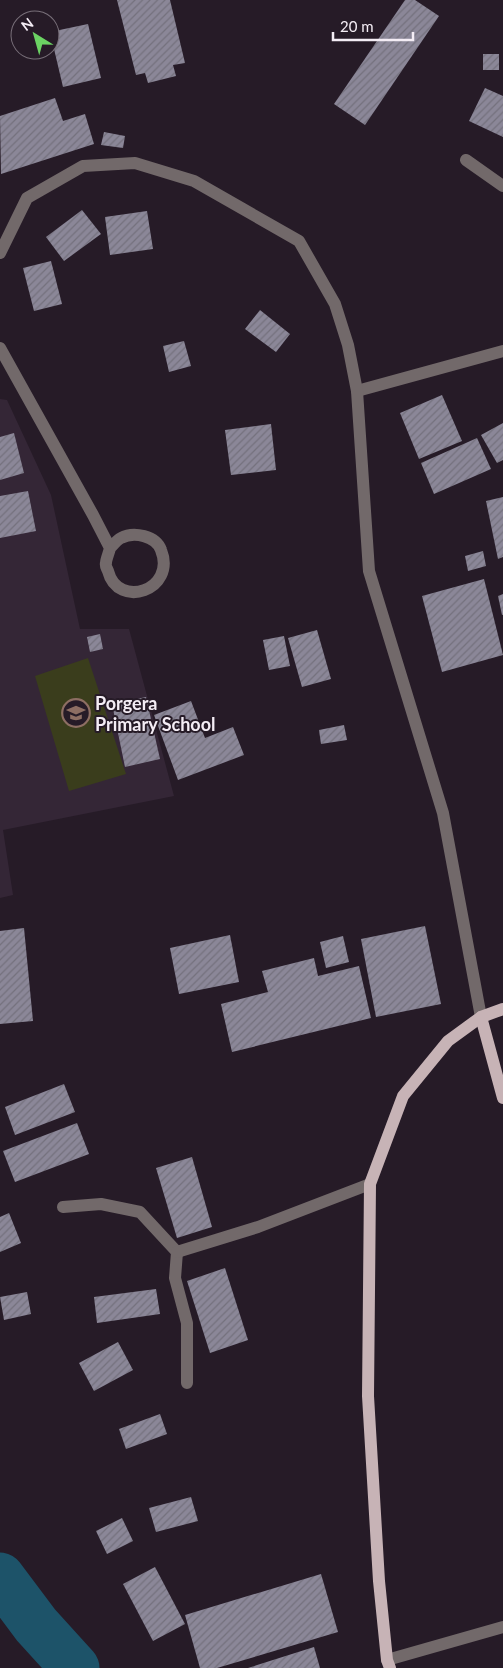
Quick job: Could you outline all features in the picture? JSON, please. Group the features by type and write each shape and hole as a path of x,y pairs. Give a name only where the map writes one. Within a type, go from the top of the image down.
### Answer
{"main road":[{"path":"388,1664 378,1581 368,1396 370,1184 403,1096 448,1041 481,1017 503,1008"},
{"path":"481,1017 503,1098"}],"street":[{"path":"466,160 503,186"},
{"path":"0,253 27,198 82,166 135,163 194,181 299,241 335,304 348,345 357,391 369,571 444,812 481,1017"},
{"path":"0,348 110,548 106,563 110,578 120,589 135,593 150,589 161,578 164,564 161,549 150,538 135,534 121,538 110,548"},
{"path":"357,391 503,351"},
{"path":"178,1252 258,1227 370,1184"},
{"path":"63,1207 101,1204 140,1212 178,1252"},
{"path":"178,1252 175,1278 187,1323 187,1382"},
{"path":"388,1664 503,1627"}],"shaded area":[{"name":"Porgera Primary School","path":"0,399 7,400 51,495 80,629 129,629 174,796 3,830 13,895 0,898"}],"green space":[{"path":"88,658 126,774 69,791 35,676"}],"building":[{"path":"117,0 170,0 185,63 173,65 176,76 148,83 145,73 136,75"},
{"path":"405,0 415,0 439,16 365,125 334,104"},
{"path":"88,24 101,78 63,87 57,60 60,60 60,30"},
{"path":"483,54 499,54 499,70 483,70"},
{"path":"485,88 503,96 503,137 469,121"},
{"path":"55,98 63,121 85,114 94,144 1,174 0,116"},
{"path":"104,132 125,136 123,148 101,145"},
{"path":"82,210 101,234 64,261 46,237"},
{"path":"147,211 153,249 110,255 105,217"},
{"path":"51,261 62,304 34,311 23,268"},
{"path":"260,310 290,334 276,352 245,329"},
{"path":"184,341 191,366 169,372 163,346"},
{"path":"442,395 462,441 419,459 400,413"},
{"path":"503,423 503,460 497,463 481,435"},
{"path":"271,424 276,470 231,475 225,430"},
{"path":"14,433 24,473 0,480 0,437"},
{"path":"477,438 491,469 434,494 421,463"},
{"path":"28,491 36,531 0,538 0,496"},
{"path":"503,497 503,557 498,559 486,501"},
{"path":"483,551 486,566 468,571 465,556"},
{"path":"484,579 503,655 442,672 422,596"},
{"path":"503,594 503,615 502,615 498,596"},
{"path":"317,630 331,679 302,687 288,638"},
{"path":"100,634 103,649 90,652 87,637"},
{"path":"284,636 290,666 269,670 263,640"},
{"path":"146,697 160,759 125,767 112,704"},
{"path":"191,701 205,738 233,727 244,755 178,780 154,715"},
{"path":"344,725 347,740 321,744 319,730"},
{"path":"425,926 441,1004 376,1017 361,939"},
{"path":"24,928 33,1021 0,1024 0,931"},
{"path":"230,935 239,982 179,994 170,948"},
{"path":"343,936 349,962 326,968 320,942"},
{"path":"314,958 318,976 359,966 371,1018 232,1052 221,1004 268,992 262,971"},
{"path":"64,1084 75,1112 15,1135 5,1107"},
{"path":"77,1123 89,1154 15,1182 3,1151"},
{"path":"192,1157 212,1227 177,1238 156,1168"},
{"path":"9,1213 21,1243 0,1252 0,1217"},
{"path":"225,1268 248,1340 210,1353 187,1281"},
{"path":"156,1289 160,1314 97,1323 94,1297"},
{"path":"27,1292 31,1314 4,1320 0,1297"},
{"path":"118,1342 133,1370 94,1391 79,1363"},
{"path":"160,1414 167,1434 126,1449 119,1429"},
{"path":"191,1497 198,1521 156,1532 149,1508"},
{"path":"122,1518 133,1541 107,1554 96,1531"},
{"path":"155,1567 185,1624 153,1641 123,1584"},
{"path":"321,1574 338,1632 217,1668 200,1668 185,1615"},
{"path":"314,1647 320,1668 248,1668"}],"waterway":[{"path":"0,1577 36,1625 75,1668"}],"place":[{"name":"Porgera Primary School","path":"76,713"}]}
